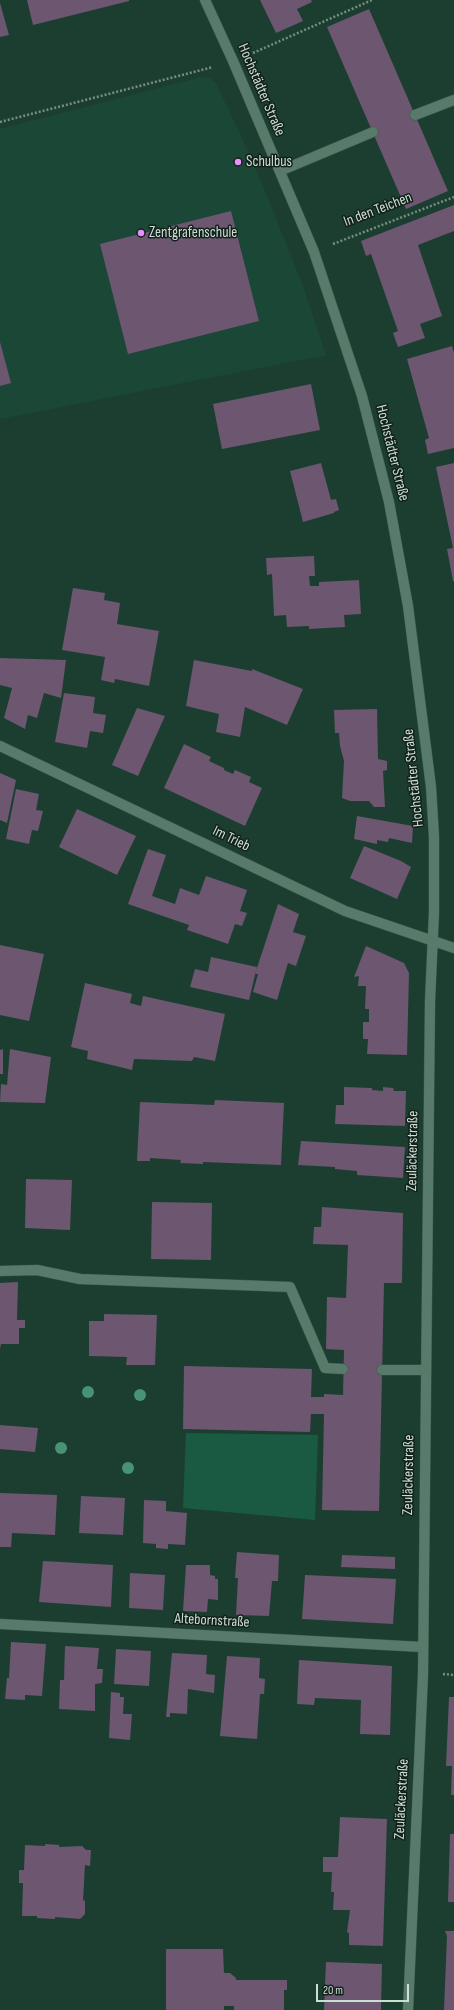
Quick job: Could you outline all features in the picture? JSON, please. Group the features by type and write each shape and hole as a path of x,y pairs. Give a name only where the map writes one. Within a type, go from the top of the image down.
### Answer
{"street":[{"name":"Hochstädter Straße","path":"205,0 314,252 362,396 389,502 408,606 431,787 434,837 432,941"},
{"path":"415,115 454,100"},
{"path":"280,171 373,132"},
{"name":"Im Trieb","path":"0,746 345,911 454,948"},
{"name":"Zeuläckerstraße","path":"408,2010 423,1674 422,1648 432,941"},
{"path":"0,1271 37,1270 80,1280 290,1287 326,1368 343,1369"},
{"path":"382,1370 426,1370"},
{"name":"Altebornstraße","path":"0,1624 422,1648"}],"path":[{"path":"0,122 233,62 372,0"},
{"name":"In den Teichen","path":"314,252 454,196"}],"shaded area":[{"name":"Zentgrafenschule","path":"201,77 210,78 216,83 241,136 261,181 303,286 326,355 0,419 0,129"},
{"path":"186,1433 318,1435 315,1520 183,1508"}],"building":[{"path":"27,0 129,0 129,1 33,25"},
{"path":"260,0 311,0 312,2 297,9 303,21 276,33"},
{"path":"0,3 9,35 0,37"},
{"path":"369,9 448,191 406,209 327,27"},
{"path":"454,205 454,231 418,245 442,316 420,324 425,338 398,347 393,333 398,331 371,254 366,256 361,241"},
{"path":"231,211 259,321 128,354 100,244"},
{"path":"0,342 11,383 0,386"},
{"path":"452,346 454,353 454,448 428,454 425,440 429,438 407,359"},
{"path":"311,384 320,430 222,449 213,404"},
{"path":"321,463 331,500 336,499 339,510 334,513 303,522 290,471"},
{"path":"454,463 453,581 447,549 453,548 436,467"},
{"path":"314,556 315,576 309,576 310,586 319,586 319,582 359,580 361,614 344,615 345,627 309,629 309,626 287,627 286,615 274,616 272,574 267,575 266,558"},
{"path":"73,588 105,593 104,600 120,603 117,624 159,631 149,686 115,679 114,683 101,680 105,657 62,650"},
{"path":"0,658 66,660 61,698 44,693 37,718 28,715 25,729 4,718 12,688 0,685"},
{"path":"194,660 252,671 252,669 303,689 287,725 245,707 240,737 216,732 219,714 186,706"},
{"path":"64,693 95,697 93,713 106,715 103,733 90,731 87,748 55,742"},
{"path":"137,708 165,716 138,776 112,765"},
{"path":"377,709 378,759 387,761 387,770 383,771 385,807 374,807 369,801 350,801 342,798 344,761 340,746 339,733 335,733 334,710"},
{"path":"184,744 211,757 209,761 224,768 224,770 233,774 235,770 251,777 249,782 262,788 245,826 164,788"},
{"path":"0,773 16,780 7,823 0,820"},
{"path":"16,789 39,794 36,810 43,811 38,831 32,830 29,844 6,839"},
{"path":"77,809 136,836 117,875 59,847"},
{"path":"357,816 413,826 412,843 389,838 388,842 377,840 377,844 354,839"},
{"path":"364,846 401,861 411,867 397,899 350,878"},
{"path":"148,849 166,855 152,896 175,904 180,888 199,895 206,876 247,890 240,911 247,913 242,926 235,924 228,944 187,930 189,925 128,904"},
{"path":"278,904 299,914 293,932 306,936 296,966 288,963 277,1000 253,992 258,974 255,974"},
{"path":"0,945 44,954 29,1021 0,1015"},
{"path":"366,946 404,963 409,973 407,1055 367,1054 368,1039 363,1039 363,1022 369,1022 369,1009 365,1009 366,986 358,986 359,976 354,977"},
{"path":"211,957 257,967 249,1000 190,987 195,969 208,972"},
{"path":"85,983 132,994 130,1003 141,1006 143,996 225,1014 215,1061 194,1057 192,1061 134,1059 132,1070 87,1059 88,1051 71,1047"},
{"path":"3,1049 3,1074 0,1074 0,1050"},
{"path":"10,1049 51,1057 45,1103 0,1102 1,1084 7,1085"},
{"path":"344,1087 372,1088 372,1090 383,1091 383,1087 393,1088 394,1091 406,1091 405,1126 335,1124 336,1105 344,1105"},
{"path":"215,1100 284,1103 281,1165 203,1162 203,1164 180,1163 181,1160 150,1158 150,1161 137,1161 140,1102 214,1105"},
{"path":"301,1141 405,1147 403,1178 357,1175 357,1171 335,1169 335,1167 298,1165"},
{"path":"26,1179 72,1180 70,1230 25,1228"},
{"path":"152,1202 212,1203 211,1260 151,1259"},
{"path":"322,1207 403,1213 402,1283 384,1283 379,1511 322,1510 324,1414 311,1414 310,1432 183,1429 184,1366 312,1369 311,1397 324,1397 324,1394 343,1395 344,1350 326,1349 327,1297 346,1298 348,1245 313,1244 314,1227 321,1227"},
{"path":"18,1282 17,1320 25,1320 25,1328 19,1328 19,1344 1,1344 0,1349 0,1283"},
{"path":"104,1314 157,1315 155,1365 126,1365 127,1357 89,1356 89,1321 104,1321"},
{"path":"0,1425 38,1428 35,1452 0,1449"},
{"path":"0,1493 57,1495 55,1535 12,1533 11,1547 0,1547"},
{"path":"81,1496 125,1498 123,1535 79,1533"},
{"path":"144,1500 166,1501 166,1511 187,1513 185,1545 168,1544 168,1549 156,1548 156,1544 143,1543"},
{"path":"237,1552 279,1555 278,1581 272,1581 269,1616 236,1615 238,1578 235,1578"},
{"path":"342,1555 395,1557 395,1569 341,1567"},
{"path":"43,1561 113,1565 111,1607 39,1602"},
{"path":"186,1565 210,1565 210,1575 215,1576 215,1579 218,1579 218,1600 208,1599 207,1612 183,1611"},
{"path":"130,1573 165,1575 163,1610 129,1608"},
{"path":"305,1575 396,1579 393,1624 302,1619"},
{"path":"11,1642 46,1644 42,1696 25,1695 25,1700 5,1699 7,1678 9,1678"},
{"path":"65,1646 99,1648 97,1669 103,1669 102,1683 95,1684 95,1711 59,1709 60,1680 64,1680"},
{"path":"116,1649 151,1651 149,1686 114,1684"},
{"path":"172,1653 207,1655 206,1674 215,1675 214,1693 188,1689 187,1714 170,1713 170,1717 166,1717"},
{"path":"227,1656 260,1658 259,1678 265,1679 264,1694 260,1694 257,1739 220,1736"},
{"path":"299,1660 392,1666 390,1735 360,1734 361,1700 315,1698 314,1705 297,1704"},
{"path":"111,1692 120,1693 120,1697 124,1697 123,1714 132,1714 130,1740 109,1738"},
{"path":"449,1697 454,1697 454,1795 451,1795 452,1766 446,1766"},
{"path":"340,1817 387,1819 383,1946 349,1945 349,1933 347,1932 350,1910 333,1910 334,1892 331,1892 332,1872 323,1872 323,1857 338,1857"},
{"path":"450,1834 454,1834 454,1902 448,1902"},
{"path":"45,1844 59,1845 59,1847 82,1846 86,1850 91,1850 90,1866 85,1865 83,1901 85,1900 85,1914 80,1919 55,1917 55,1919 37,1918 37,1916 22,1916 23,1883 19,1883 19,1870 24,1870 25,1845 45,1846"},
{"path":"445,1931 454,1931 454,2010 444,2010 447,1936"},
{"path":"166,1949 223,1949 224,1973 230,1973 236,1978 236,1980 287,1980 287,1990 284,1990 284,2010 234,2010 234,2006 224,2006 224,2010 166,2010"},
{"path":"326,1962 382,1964 381,2010 324,2010"}],"place":[{"name":"Schulbus","path":"238,162"},
{"name":"Zentgrafenschule","path":"141,233"}]}
